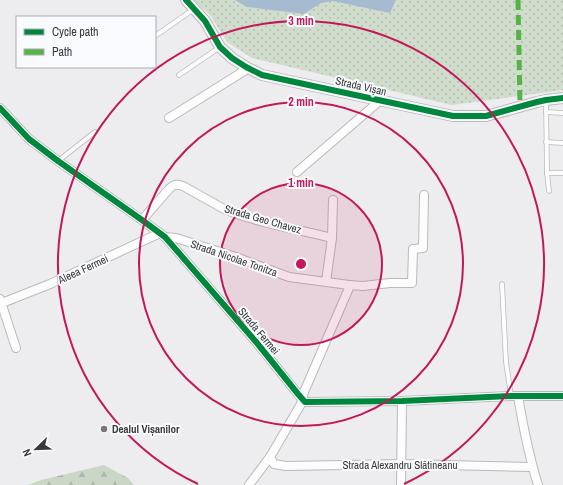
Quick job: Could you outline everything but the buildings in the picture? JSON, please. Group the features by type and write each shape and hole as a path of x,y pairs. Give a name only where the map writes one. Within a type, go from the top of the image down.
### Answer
{"street":[{"name":"Strada Vișan","path":"186,0 195,8 205,21 220,47 232,58 262,75 453,116 486,116 546,100 563,98"},
{"path":"169,118 244,71 246,67"},
{"path":"297,172 376,104 377,99"},
{"name":"Strada Fermei","path":"0,108 29,139 163,235 257,343 302,399"},
{"name":"Strada Geo Chavez","path":"142,220 169,189 178,184 231,212 332,238"},
{"name":"Strada Nicolae Tonitza","path":"163,235 233,256 289,277 363,286 412,282 413,249 423,248 424,195"},
{"path":"326,282 332,238 333,200"},
{"name":"Aleea Fermei","path":"16,348 2,301 50,284 163,235"},
{"path":"249,485 270,457 301,404 304,392 349,285"},
{"path":"302,399 305,402 402,401 515,396 563,396"},
{"path":"515,396 532,467 538,485"},
{"path":"401,485 402,401"},
{"name":"Strada Alexandru Slătineanu","path":"270,457 274,464 286,466 402,464 532,467"}],"lane":[{"path":"156,35 195,8"},
{"path":"179,75 220,47"},
{"path":"546,100 547,173 549,191"},
{"path":"546,112 563,113"},
{"path":"58,161 95,132"},
{"path":"546,142 563,143"},
{"path":"547,173 563,173"},
{"path":"502,284 506,362 515,396"}],"green space":[{"path":"193,0 563,0 563,90 452,105 252,58 227,42 211,16"},
{"path":"104,465 128,478 134,485 28,485 41,480"}],"water":[{"path":"235,0 396,0 390,13 333,1 321,3 304,14 247,7"}],"marked path":[{"path":"518,0 520,106"}],"cycle path":[{"path":"186,0 205,21 220,47 232,58 262,75 453,116 486,116 537,102 563,98"},
{"path":"0,108 29,139 165,237 257,343 305,402 402,401 511,396 563,396"}],"place":[{"name":"Dealul Vișanilor","path":"104,429"}]}
